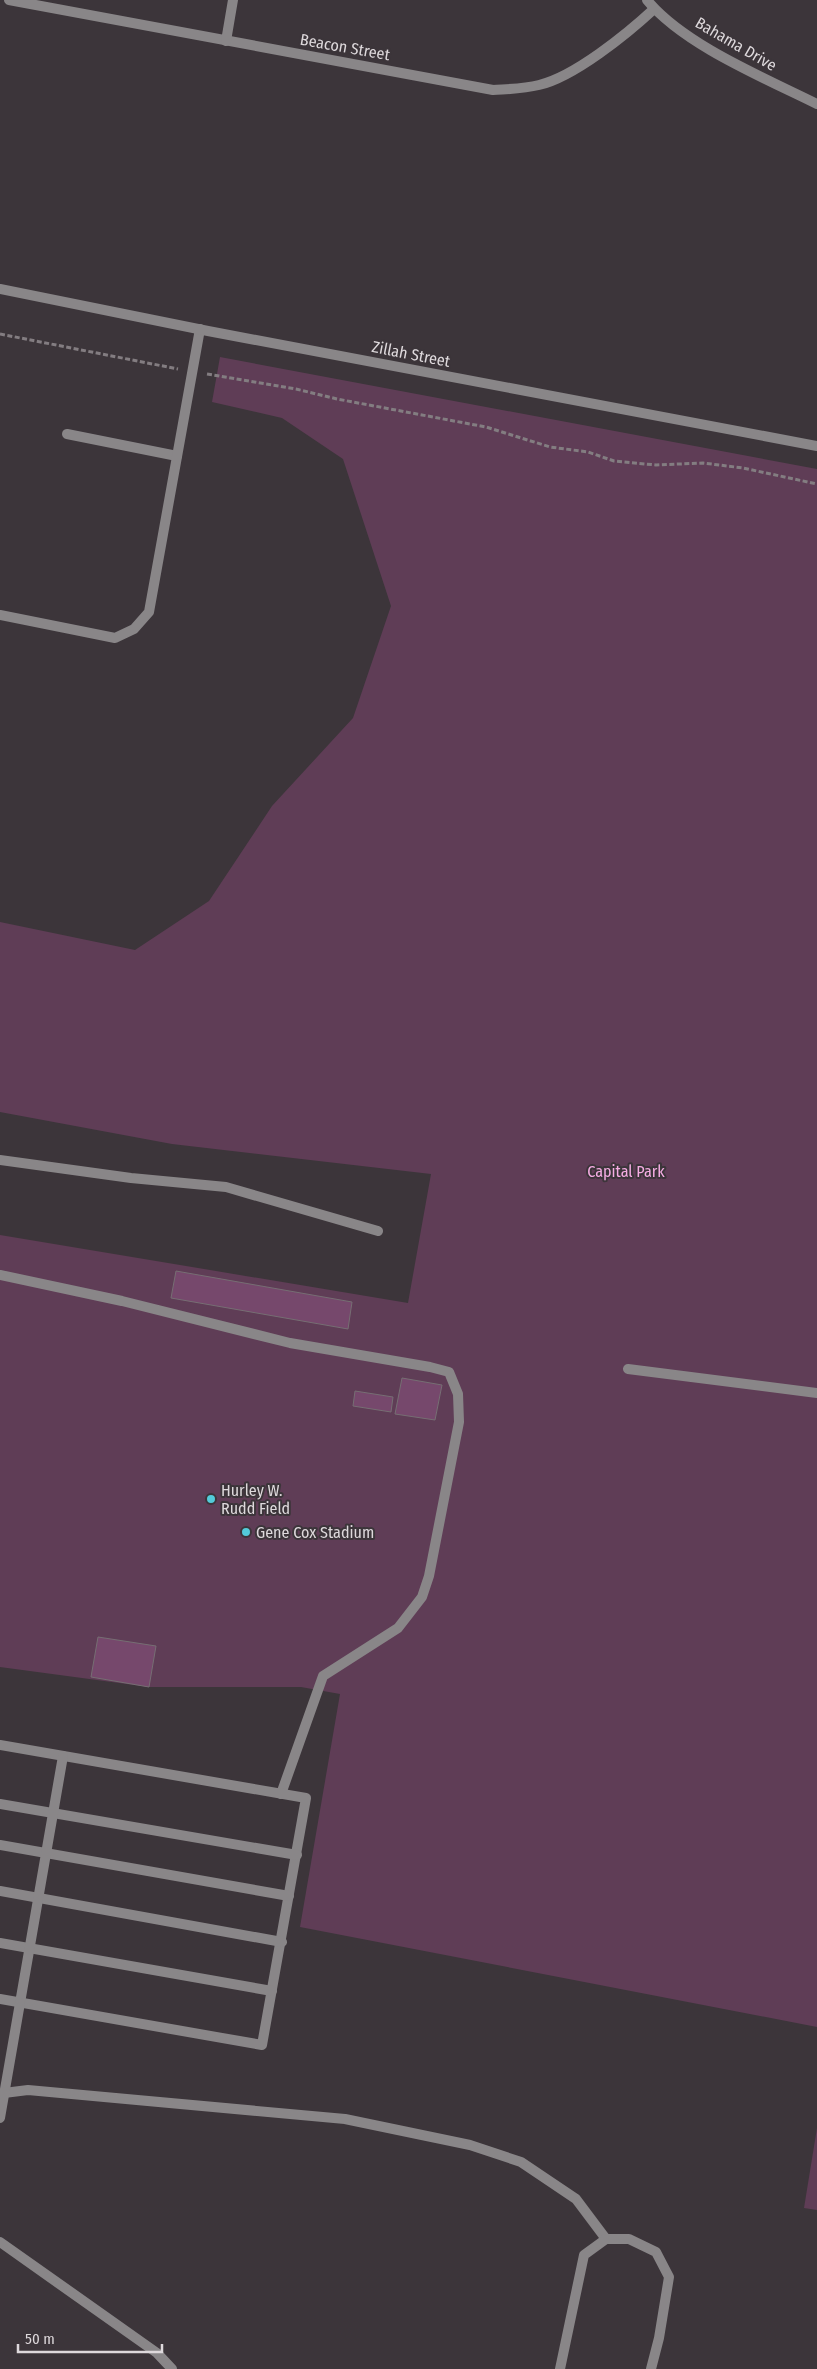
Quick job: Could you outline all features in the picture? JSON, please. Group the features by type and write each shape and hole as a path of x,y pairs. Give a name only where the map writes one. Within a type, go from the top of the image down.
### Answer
{"street":[{"name":"Beacon Street","path":"9,0 492,90 540,85 559,78 624,36 654,9"},
{"path":"226,40 233,0"},
{"name":"Bahama Drive","path":"647,0 654,9 690,36 729,61 816,102"},
{"name":"Zillah Street","path":"0,289 200,329 817,446"},
{"path":"0,615 115,638 134,629 150,612 200,329"},
{"path":"67,434 177,456"},
{"path":"0,1160 131,1178 226,1187 378,1231"},
{"path":"0,1275 122,1301 290,1343 430,1367 449,1372 458,1394 459,1422 429,1576 422,1597 398,1628 323,1676 281,1794"},
{"path":"628,1369 817,1393"},
{"path":"0,1745 306,1798 282,1942 262,2045 0,1999"},
{"path":"0,2118 63,1756"},
{"path":"0,1804 297,1855"},
{"path":"0,1845 289,1896"},
{"path":"0,1890 282,1942"},
{"path":"0,1943 272,1991"},
{"path":"4,2093 28,2090 257,2109 345,2119 470,2144 521,2162 576,2199 606,2239"},
{"path":"560,2369 584,2255 606,2239 629,2238 656,2252 669,2276 659,2338 650,2369"},
{"path":"0,2242 157,2353 172,2369"}],"path":[{"path":"0,334 192,372 296,389 338,399 486,427 550,447 588,452 614,461 656,465 703,463 743,468 817,484"}],"green space":[{"name":"Capital Park","path":"220,357 817,469 817,2027 300,1927 340,1694 301,1687 149,1687 0,1667 0,1235 408,1303 431,1174 172,1144 0,1112 0,922 135,950 209,901 272,806 353,718 391,606 343,459 282,418 212,402"},
{"path":"817,2128 817,2210 804,2208"}],"building":[{"path":"176,1271 352,1302 348,1329 171,1298"},
{"path":"402,1378 442,1385 435,1420 395,1414"},
{"path":"355,1391 393,1397 391,1412 353,1406"},
{"path":"98,1637 156,1646 149,1687 91,1677"}],"place":[{"name":"Hurley W. Rudd Field","path":"211,1499"},
{"name":"Gene Cox Stadium","path":"246,1532"}]}
